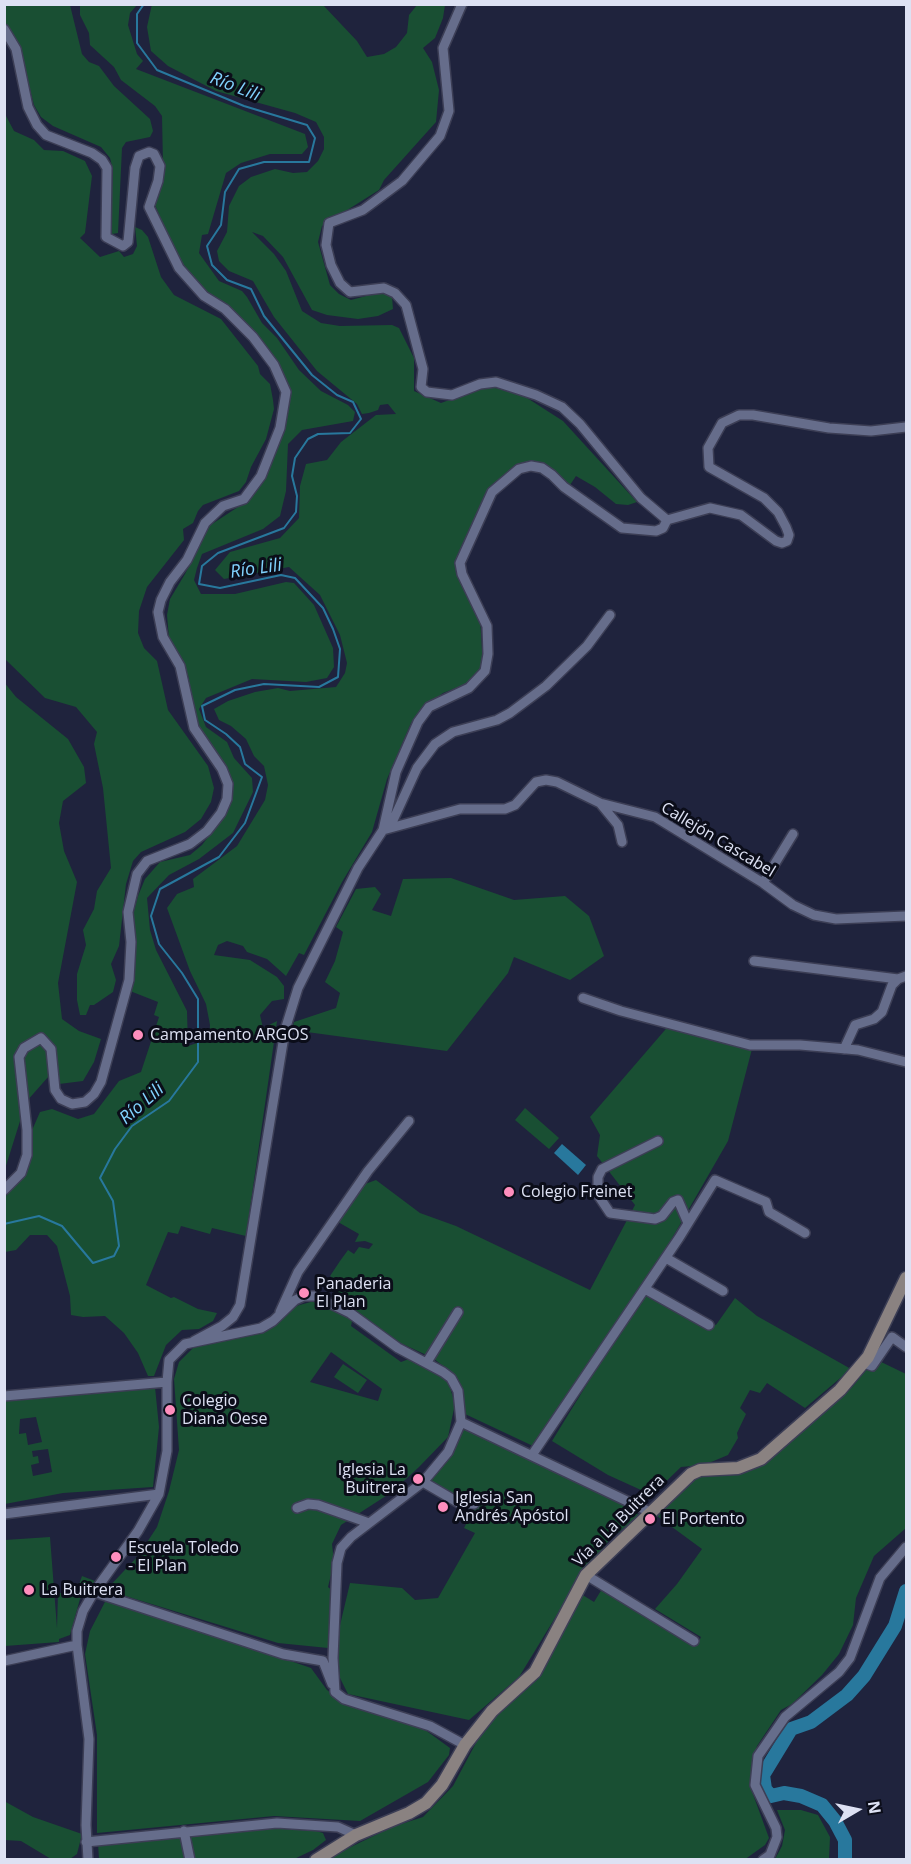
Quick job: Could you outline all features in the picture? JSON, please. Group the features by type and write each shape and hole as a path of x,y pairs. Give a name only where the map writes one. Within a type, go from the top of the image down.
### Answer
{"street":[{"path":"462,4 443,48 449,111 440,136 402,181 363,210 329,224 326,245 331,265 340,283 350,292 384,288 395,294 406,306 423,369 421,387 427,392 452,395 480,384 496,382 536,395 562,407 580,423 641,498 667,520"},
{"path":"4,29 16,49 28,107 37,125 46,135 92,153 102,160 107,168 106,237 123,246 128,242 135,168 139,156 148,152 154,154 160,166 158,181 149,207 179,268 204,296 225,309 253,337 274,365 286,392 280,428 261,476 244,499 223,506 205,523 187,560 165,591 158,612 163,637 180,666 190,699 194,728 222,769 228,784 227,799 221,813 207,831 190,844 147,861 137,874 128,912 131,942 129,980 101,1082 94,1094 85,1102 72,1104 61,1100 56,1090 51,1049 41,1038 24,1048 19,1057 21,1096 27,1130 27,1155 21,1173 4,1190"},
{"path":"386,828 396,772 418,722 429,707 469,688 485,672 488,654 487,626 462,574 460,563 492,492 519,469 531,466 542,468 564,487 622,528 656,531 663,528 667,520 710,508 728,511 752,521 776,541 787,540 789,535 778,512 764,498 708,467 708,448 722,423 728,418 753,415 829,428 871,431 906,428"},
{"path":"194,1341 222,1326 233,1317 240,1305 288,1020 298,988 348,888 386,828 417,768 435,744 453,732 497,720 519,706 546,686 587,646 610,615"},
{"name":"Callejón Cascabel","path":"386,828 460,809 505,810 515,805 536,782 546,780 558,782 600,802 655,818 712,855 763,883 793,905 814,915 836,919 906,916"},
{"path":"600,802 618,825 622,842"},
{"path":"763,883 793,834"},
{"path":"754,961 902,977"},
{"path":"844,1049 855,1025 874,1019 882,1012 892,985 902,977"},
{"path":"584,998 621,1011 750,1045 800,1045 844,1049 877,1053 906,1062"},
{"path":"280,1314 298,1272 368,1171 409,1121"},
{"path":"658,1141 602,1169 598,1177 598,1196 610,1212 654,1219 662,1216 673,1202 678,1200 688,1223"},
{"path":"532,1455 666,1258 715,1180 766,1202 769,1212 805,1233"},
{"path":"666,1258 723,1291"},
{"name":"Vía a La Buitrera","path":"316,1860 356,1835 426,1803 442,1785 465,1745 492,1711 535,1672 586,1575 690,1474 700,1470 738,1468 761,1459 840,1390 864,1363 906,1278"},
{"path":"645,1289 709,1325"},
{"path":"88,1860 86,1842 89,1739 76,1645 83,1611 138,1531 159,1494 167,1451 166,1382 172,1355 185,1344 194,1341 261,1328 295,1300 315,1296 350,1313 398,1348 427,1362 451,1378 461,1405 461,1422 448,1452 423,1482 351,1537 341,1548 338,1563 333,1658 335,1692"},
{"path":"427,1362 458,1312"},
{"path":"864,1363 872,1366 892,1337 906,1347"},
{"path":"4,1396 166,1382"},
{"path":"461,1422 652,1513"},
{"path":"423,1482 459,1503 474,1504"},
{"path":"4,1514 159,1494"},
{"path":"297,1508 308,1504 318,1505 369,1523"},
{"path":"763,1860 770,1855 777,1838 776,1828 755,1785 758,1756 785,1717 839,1672 850,1658 880,1578 906,1547"},
{"path":"586,1575 694,1641"},
{"path":"94,1592 283,1654 323,1661 335,1692 344,1699 430,1726 465,1745"},
{"path":"4,1661 76,1645"},
{"path":"86,1842 184,1830 288,1824 338,1827 356,1835"},
{"path":"184,1830 190,1860"}],"green space":[{"path":"152,4 323,5 357,41 367,57 384,54 396,47 407,33 409,15 417,5 445,5 443,18 435,38 423,48 432,62 439,90 436,122 384,180 379,190 322,226 318,242 330,285 339,294 351,300 381,292 392,297 393,309 378,316 358,319 327,315 312,310 283,257 263,236 252,232 274,254 286,271 302,311 321,323 340,326 392,325 399,328 414,358 414,391 441,403 492,387 524,396 563,421 637,502 628,505 616,504 595,487 576,476 568,488 533,463 497,483 485,495 457,556 460,578 480,617 483,666 479,674 467,684 443,693 422,709 411,723 387,779 372,832 342,882 304,955 299,953 286,976 267,959 247,952 243,946 227,941 218,945 214,955 250,960 277,977 284,986 284,999 272,1001 260,1015 263,1028 277,1021 246,1236 212,1228 210,1234 181,1226 178,1234 168,1232 146,1285 198,1309 217,1313 213,1321 199,1329 182,1330 166,1345 154,1376 148,1376 138,1353 124,1333 105,1316 71,1315 70,1296 57,1246 47,1235 30,1235 16,1250 5,1252 5,1197 23,1174 33,1128 40,1112 52,1109 78,1119 94,1114 119,1081 141,1072 159,1017 154,1015 158,1002 130,991 133,915 138,896 145,879 160,862 190,855 202,845 224,816 229,800 221,768 197,730 188,675 169,638 167,615 170,599 209,526 241,505 260,486 281,433 284,388 249,327 233,310 208,296 183,272 153,200 163,165 162,116 155,106 121,80 114,67 90,45 89,33 80,15 80,5 137,5 130,13 128,25 137,54 143,61 136,69 305,134 308,147 302,154 270,154 241,163 226,173 208,234 202,235 199,253 219,281 242,291 262,323 277,338 299,370 321,391 348,405 355,412 353,421 302,430 288,444 286,491 280,516 263,529 202,554 197,568 194,580 201,594 235,594 286,582 294,583 314,605 333,648 334,667 327,678 306,682 252,679 206,698 199,709 206,727 227,742 234,758 252,778 253,792 233,833 199,859 169,875 147,898 150,930 156,950 187,1011 188,1046 209,1039 210,1025 206,1004 190,971 167,908 177,894 194,887 193,879 237,846 265,800 268,785 264,766 254,756 246,739 231,726 219,720 214,709 228,701 255,692 278,688 290,691 336,687 345,673 347,663 340,635 320,595 289,567 224,579 215,570 230,552 280,538 299,518 300,486 306,464 327,460 341,442 376,415 396,414 388,404 380,405 378,410 362,414 357,404 317,371 274,317 253,281 229,271 219,261 217,251 227,232 229,206 239,186 251,177 275,169 293,173 307,172 318,161 324,149 324,137 316,122 295,113 216,91 168,66 151,51 147,27"},
{"path":"4,5 70,5 82,54 89,62 99,66 114,86 150,119 153,131 150,137 126,142 122,148 118,233 112,234 110,221 113,170 110,158 101,147 53,126 41,117 34,105 20,51 5,22"},
{"path":"5,114 14,131 34,140 44,150 63,151 85,161 92,176 85,233 80,238 100,257 119,251 124,257 133,254 137,246 135,227 142,230 148,237 161,277 174,295 221,319 258,366 260,374 270,384 274,409 266,439 246,482 239,491 203,505 193,523 183,529 184,540 147,587 139,611 138,633 144,648 157,661 168,710 208,766 214,788 211,802 201,819 185,832 141,852 133,861 126,884 119,946 111,964 116,980 113,992 94,1005 90,1005 86,1015 80,1015 77,1000 77,974 86,945 83,930 94,909 97,891 111,868 103,788 94,744 97,732 76,707 45,698 5,659"},
{"path":"4,682 16,697 68,739 84,767 86,783 63,801 59,823 64,851 77,882 58,983 62,1019 79,1031 101,1039 94,1062 83,1081 59,1084 49,1076 26,1102 5,1169"},
{"path":"451,878 514,900 565,896 589,916 604,956 570,980 514,957 508,973 447,1051 292,1030 294,1022 336,1008 340,993 325,982 335,961 343,932 336,927 356,889 375,887 381,894 372,910 391,916 403,879"},
{"path":"671,1023 752,1049 728,1141 667,1247 533,1446 465,1414 462,1394 453,1374 433,1358 385,1336 353,1308 332,1299 342,1286 330,1276 348,1250 354,1254 359,1247 369,1249 373,1244 365,1241 355,1242 359,1234 338,1222 365,1184 376,1180 420,1213 456,1226 590,1290 635,1205 597,1156 600,1135 590,1117"},
{"path":"525,1108 559,1138 549,1149 515,1120"},
{"path":"646,1288 716,1325 735,1298 757,1316 851,1369 805,1408 767,1383 760,1393 750,1390 740,1408 746,1414 737,1433 738,1438 728,1455 704,1465 681,1467 652,1495 608,1475 552,1441"},
{"path":"318,1300 353,1317 351,1326 401,1362 409,1359 429,1366 448,1381 455,1404 448,1437 392,1492 341,1525 332,1544 334,1562 328,1587 335,1593 330,1608 328,1648 278,1643 106,1590 138,1556 157,1527 169,1491 179,1450 174,1379 179,1362 193,1348 266,1329 296,1306","holes":["331,1352 382,1389 378,1401 310,1382"]},
{"path":"875,1359 906,1374 906,1528 874,1556 856,1598 853,1625 839,1654 822,1675 792,1704 781,1710 757,1746 752,1764 750,1786 769,1838 765,1845 744,1860 324,1860 392,1827 423,1817 453,1786 485,1726 512,1697 537,1678 548,1662 581,1594 594,1602 602,1589 698,1643 701,1637 655,1609 677,1584 702,1549 657,1516 698,1477 717,1472 738,1474 755,1467 853,1386"},
{"path":"343,1364 367,1380 358,1393 334,1377"},
{"path":"155,1387 159,1427 153,1487 63,1493 5,1504 5,1401","holes":["36,1417 42,1442 28,1445 26,1433 19,1434 20,1419","48,1449 52,1472 33,1476 31,1465 39,1463 38,1456 33,1457 32,1451"]},
{"path":"463,1426 634,1509 639,1516 610,1539 578,1580 519,1677 469,1720 348,1694 340,1678 337,1638 350,1583 402,1588 415,1600 438,1598 475,1533 464,1528 471,1514 421,1485 455,1447"},
{"name":"La Buitrera","path":"50,1537 57,1628 58,1593 76,1593 82,1576 95,1581 80,1599 70,1635 59,1639 59,1642 5,1646 5,1540"},
{"path":"107,1598 311,1668 327,1690 342,1701 366,1711 417,1724 450,1748 449,1755 428,1782 360,1821 274,1816 97,1833 97,1735 85,1654 90,1631"},
{"path":"4,1801 33,1817 82,1834 77,1854 70,1859 51,1859 21,1841 5,1840"},
{"path":"777,1810 801,1810 818,1815 830,1837 829,1859 775,1859 782,1846 785,1830"},
{"path":"266,1828 316,1831 323,1833 326,1840 313,1850 292,1860 99,1859 98,1843"}],"water":[{"path":"562,1144 586,1165 578,1175 554,1153"}],"waterway":[{"name":"Río Lili","path":"4,1224 39,1216 62,1226 93,1263 114,1256 119,1246 113,1201 100,1178 115,1149 132,1126 169,1101 198,1062 198,999 182,973 159,944 151,916 160,889 219,857 245,823 262,777 245,764 240,747 205,720 202,706 235,690 264,684 319,687 338,677 340,649 333,629 323,608 295,578 281,575 220,588 199,584 202,566 218,553 284,528 296,512 297,496 292,476 295,458 308,439 318,434 350,433 361,419 353,402 337,395 312,375 264,316 251,289 227,280 212,265 207,246 221,225 225,192 239,169 264,162 309,162 315,138 307,125 244,106 157,70 137,43 137,14 144,4"},
{"path":"845,1860 845,1840 835,1821 822,1805 801,1796 784,1793 771,1796 765,1789 763,1775 791,1729 811,1722 847,1695 864,1676 895,1626 906,1591"}],"place":[{"name":"Campamento ARGOS","path":"138,1035"},
{"name":"Colegio Freinet","path":"509,1192"},
{"name":"Panaderia El Plan","path":"304,1293"},
{"name":"Colegio Diana Oese","path":"170,1410"},
{"name":"Iglesia La Buitrera","path":"418,1479"},
{"name":"Iglesia San Andrés Apóstol","path":"443,1507"},
{"name":"El Portento","path":"650,1519"},
{"name":"Escuela Toledo - El Plan","path":"116,1557"},
{"name":"La Buitrera","path":"29,1590"}]}
